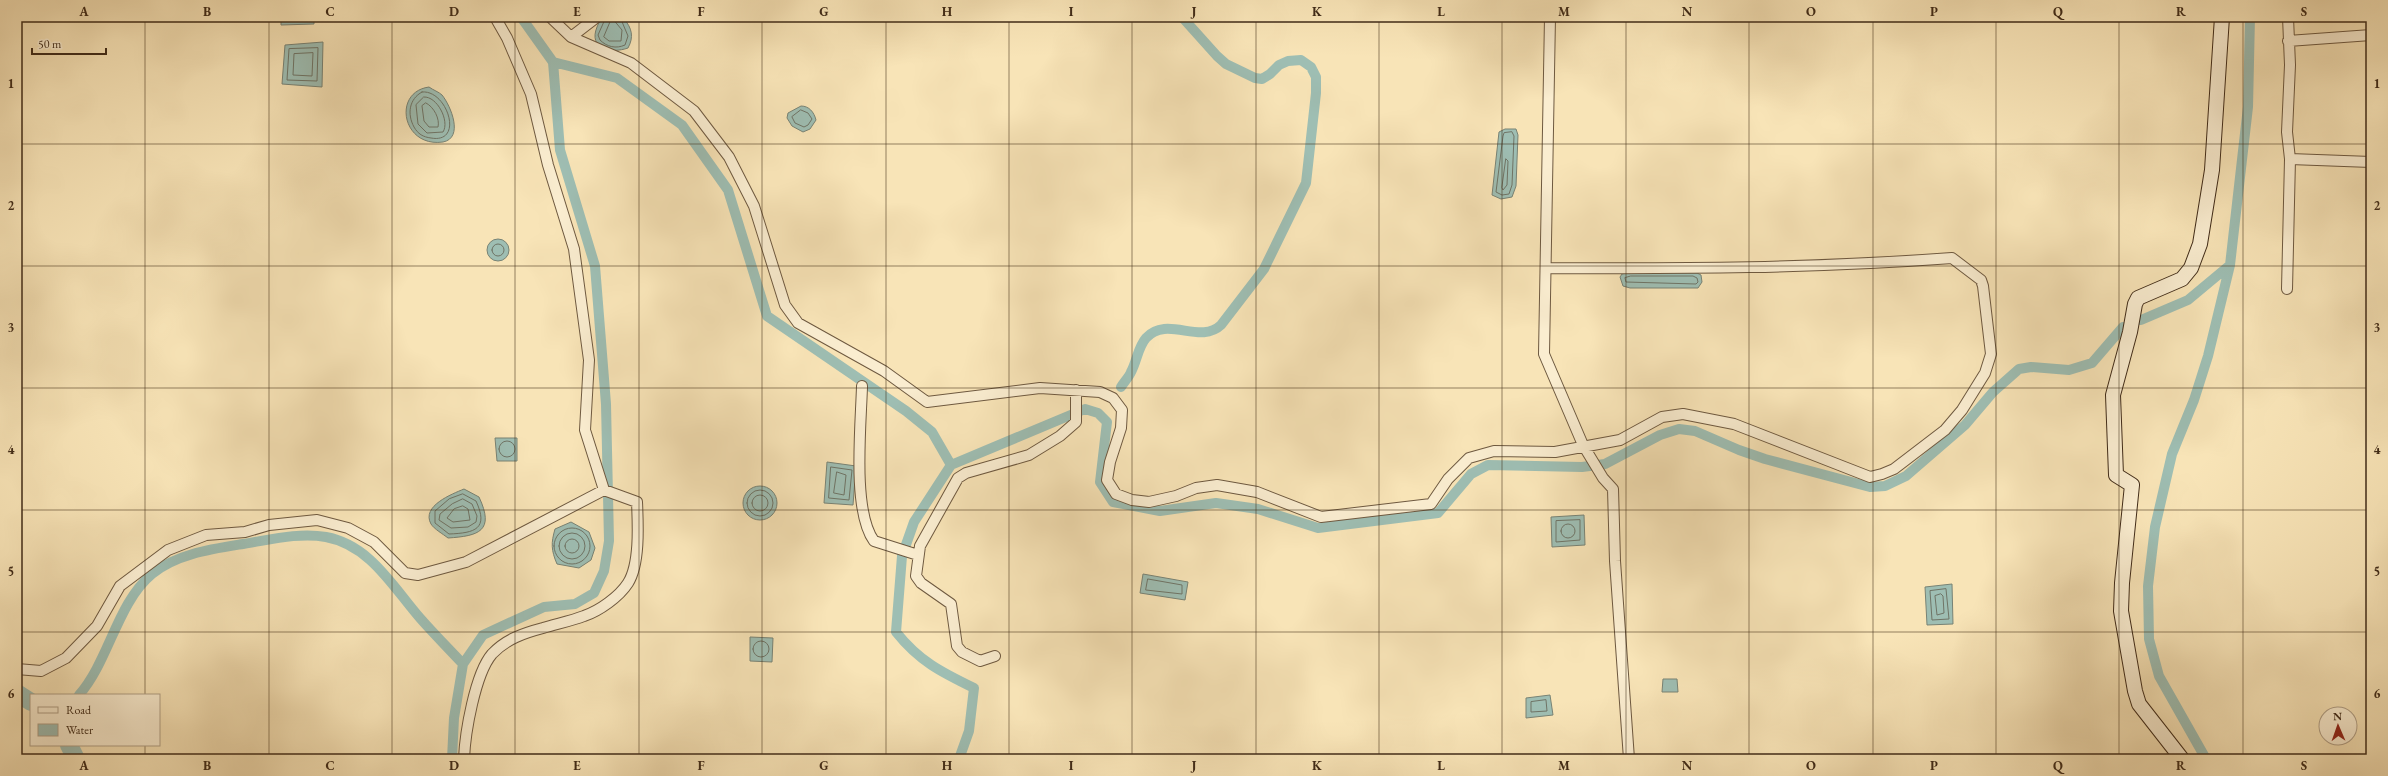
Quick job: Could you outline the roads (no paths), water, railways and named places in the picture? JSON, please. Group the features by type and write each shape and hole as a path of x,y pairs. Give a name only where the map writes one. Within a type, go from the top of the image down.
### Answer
{"street":[{"path":"495,17 507,38 531,94 548,165 574,249 589,360 585,430 604,490"},
{"path":"550,17 571,37 630,63 694,111 729,158 754,206 785,305 798,323 884,371 927,402 1040,388 1100,392 1113,398 1122,410 1121,428 1110,462 1107,480 1116,494 1132,500 1149,502 1176,496 1196,488 1217,485 1257,492 1321,517 1431,504 1448,479 1469,458 1494,450 1555,452 1585,449 1620,440 1662,416 1683,414 1734,424 1870,477 1894,469 1945,430 1962,410 1986,373 1991,354 1984,286 1981,280 1952,258 1875,264 1684,269 1546,268"},
{"path":"571,37 596,17"},
{"path":"1550,17 1544,354 1585,449 1603,478 1613,489 1615,560 1628,759"},
{"path":"2182,759 2139,704 2135,692 2122,611 2122,583 2132,485 2116,475 2113,395 2130,332 2135,304 2138,298 2182,279 2192,268 2200,244 2212,170 2222,17"},
{"path":"2287,290 2290,159 2287,132 2290,65 2288,17"},
{"path":"2288,41 2371,35"},
{"path":"2290,159 2371,162"},
{"path":"862,386 860,458 866,528 874,541 918,555"},
{"path":"995,656 980,661 962,652 957,646 951,604 921,583 916,576 918,555 930,526 958,478 966,473 1029,455 1060,436 1076,422 1076,390"},
{"path":"17,669 41,671 66,658 97,626 120,586 168,550 206,535 245,532 269,524 317,520 348,528 374,542 406,572 418,575 466,562 604,490 637,502 638,528 634,561 628,583 599,609 585,616 521,634 505,643 492,655 477,684 468,722 464,759"}],"water":[{"path":"281,17 314,17 314,24 281,25"},
{"path":"605,17 624,19 627,22 631,33 631,40 628,48 621,50 608,50 598,45 595,34 599,22"},
{"path":"323,42 322,87 282,84 285,45"},
{"path":"429,87 442,95 449,106 454,121 453,135 443,142 429,142 418,137 411,129 407,119 406,108 410,99 417,91"},
{"path":"801,106 811,110 816,120 810,129 803,132 792,126 787,118 788,113"},
{"path":"1505,129 1516,129 1518,135 1516,186 1512,197 1501,199 1492,195 1499,132"},
{"path":"498,239 506,242 509,250 506,258 498,261 490,258 487,250 490,242"},
{"path":"1630,272 1697,273 1701,275 1702,282 1698,288 1630,288 1623,286 1620,277 1622,274"},
{"path":"495,438 517,438 517,461 497,461"},
{"path":"827,462 856,466 853,505 824,503"},
{"path":"757,486 763,486 767,487 774,493 777,503 776,510 770,517 763,520 757,520 753,519 746,513 743,506 743,500 744,496 750,489"},
{"path":"464,489 479,497 484,508 484,524 481,530 476,533 468,536 448,538 432,526 429,518 430,512 439,502"},
{"path":"1584,515 1585,545 1552,547 1551,517"},
{"path":"571,522 589,532 595,548 591,560 579,568 557,564 553,550 552,543 555,529"},
{"path":"1143,574 1188,582 1185,600 1140,593"},
{"path":"1952,584 1953,624 1927,625 1925,587"},
{"path":"750,637 773,638 772,662 750,661"},
{"path":"1663,679 1677,679 1678,692 1662,692"},
{"path":"1550,695 1553,715 1526,718 1526,698"}],"waterway":[{"path":"463,664 483,635 544,607 575,604 594,593 604,571 609,541 606,404 595,266 560,150 553,62 521,17"},
{"path":"1121,387 1130,374 1143,342 1154,332 1164,329 1203,332 1213,330 1221,325 1264,269 1306,183 1316,93 1316,77 1311,67 1301,60 1288,61 1279,65 1270,74 1262,79 1255,78 1226,64 1182,17"},
{"path":"2206,759 2159,676 2149,639 2148,586 2155,527 2172,454 2194,400 2208,356 2230,265 2248,107 2250,17"},
{"path":"553,62 617,78 682,125 728,190 767,316 906,411 932,432 951,465"},
{"path":"2141,320 2188,300 2230,265"},
{"path":"959,759 969,731 974,688 931,665 913,651 896,632 902,556 914,522 951,465 1085,409 1098,413 1107,422 1100,482 1113,502 1160,511 1216,503 1258,509 1318,528 1438,513 1471,474 1488,465 1582,467 1605,464 1660,435 1679,429 1695,431 1739,450 1765,459 1870,487 1885,486 1906,476 1965,425 1993,392 2019,369 2031,367 2069,370 2092,363 2123,327"},
{"path":"80,694 98,666 130,600 140,586 152,574 162,567 183,557 219,548 295,536 305,535 326,537 342,542 368,558 390,581 425,624 463,664 454,718 452,759"},
{"path":"17,693 30,701"},
{"path":"70,746 76,759"}]}
